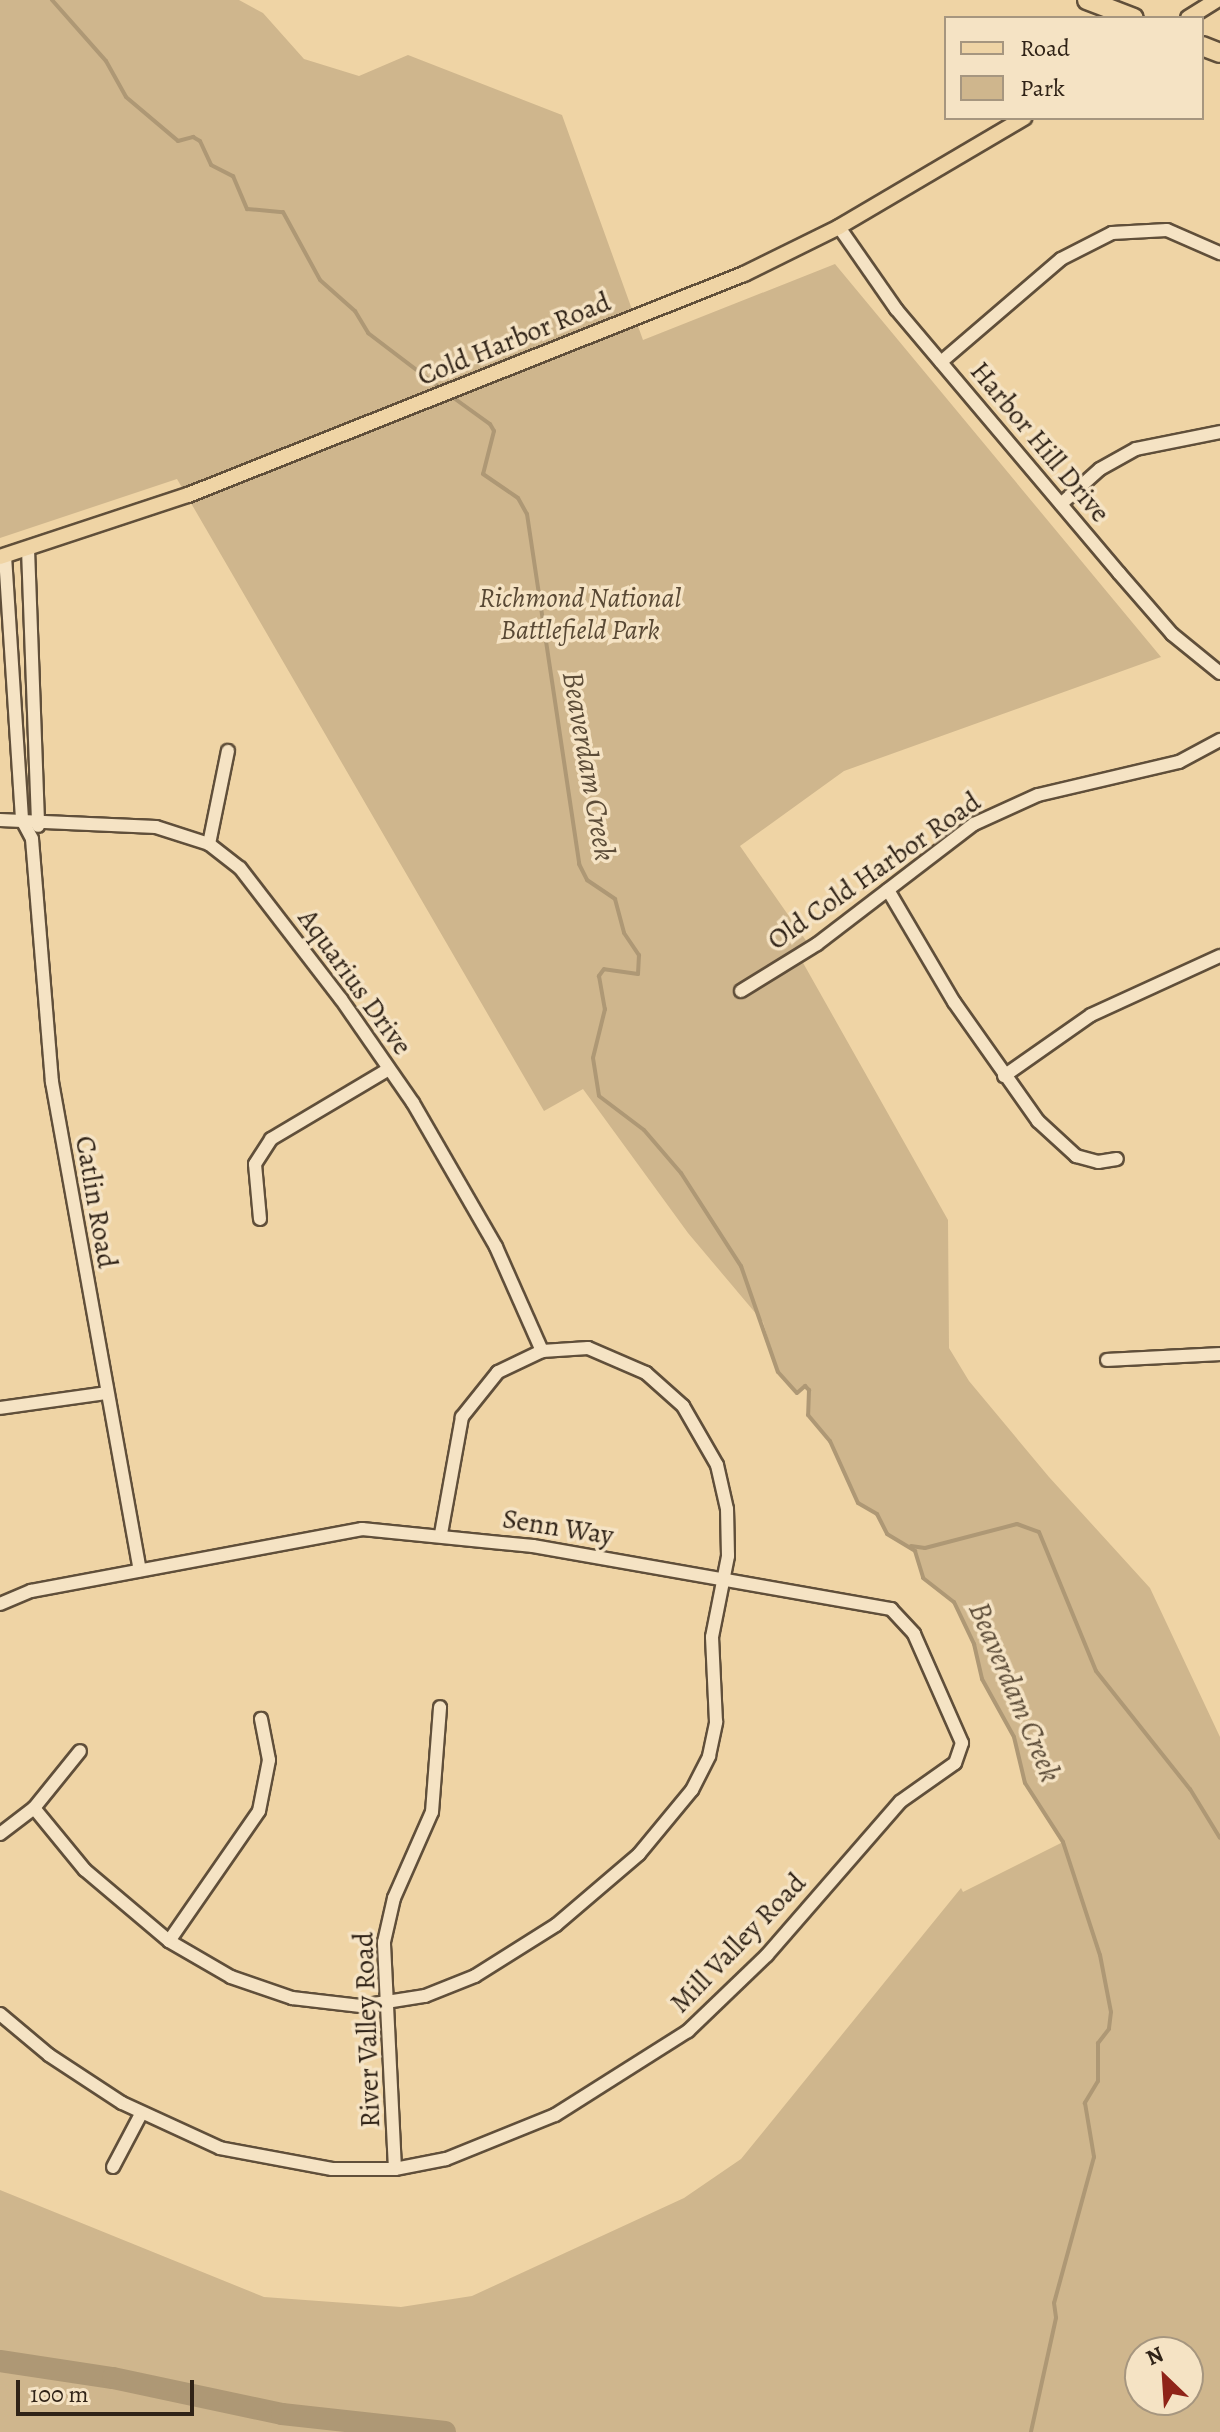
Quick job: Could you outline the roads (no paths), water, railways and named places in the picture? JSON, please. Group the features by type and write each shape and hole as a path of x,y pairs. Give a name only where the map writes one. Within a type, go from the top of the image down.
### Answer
{"highway":[{"path":"1087,0 1129,16"}],"main road":[{"path":"1191,16 1217,0"},
{"name":"Cold Harbor Road","path":"2,557 515,369 744,274 839,227 1021,120"}],"street":[{"name":"Harbor Hill Drive","path":"839,227 941,362 1172,634 1220,673"},
{"path":"941,362 1061,259 1112,233 1167,230 1220,253"},
{"path":"1061,504 1100,469 1136,449 1220,432"},
{"path":"28,549 41,821 32,839"},
{"name":"Catlin Road","path":"2,557 22,820 32,839 54,1097 140,1570"},
{"name":"Old Cold Harbor Road","path":"741,991 817,944 956,836 1005,808 1075,783 1179,762 1220,740"},
{"path":"209,844 228,751"},
{"name":"Aquarius Drive","path":"0,820 156,827 209,844 240,868 389,1069 496,1247 542,1351"},
{"path":"888,890 1004,1076 1038,1121 1071,1152 1098,1162 1117,1159"},
{"path":"1004,1076 1091,1015 1220,956"},
{"path":"260,1219 255,1164 271,1139 389,1069"},
{"path":"34,1808 85,1870 169,1941 231,1977 292,1998 334,2006 387,2004 451,1987 523,1947 611,1881 666,1824 700,1777 713,1741 712,1637 728,1532 723,1486 706,1440 683,1406 646,1373 605,1352 570,1347 542,1351 498,1372 471,1401 456,1434 441,1534"},
{"path":"1107,1360 1220,1354"},
{"path":"0,1408 107,1393"},
{"name":"Senn Way","path":"140,1570 362,1529 441,1534 891,1609 908,1623 931,1673"},
{"path":"0,1604 31,1591 140,1570"},
{"name":"Mill Valley Road","path":"0,2014 49,2055 141,2114 186,2135 261,2159 332,2169 395,2169 471,2151 555,2115 645,2063 729,1994 900,1802 955,1763 960,1731 931,1673"},
{"name":"River Valley Road","path":"395,2169 387,2004 388,1919 432,1812 440,1707"},
{"path":"169,1941 259,1811 269,1760 261,1719"},
{"path":"0,1834 34,1808 80,1751"},
{"path":"113,2167 141,2114"}],"waterway":[{"name":"Beaverdam Creek","path":"52,0 106,61 126,97 178,141 193,137 200,141 211,165 233,176 247,209 283,212 320,280 355,311 368,333 444,391"},
{"name":"Beaverdam Creek","path":"451,396 490,424 494,431 483,474 518,498 527,514 579,864 587,880 615,899 624,933 639,955 638,974 604,969 599,976 605,1009 593,1058 599,1096 644,1130 681,1173 741,1266 778,1372 797,1393 805,1386 809,1390 808,1415 830,1441 858,1503 877,1514 887,1534 915,1551 923,1578 954,1602 974,1644 982,1679 1014,1737 1025,1783 1063,1842 1100,1955 1111,2012 1109,2029 1098,2043 1098,2081 1085,2103 1094,2157 1054,2303 1056,2318 1031,2432"},
{"path":"911,1546 925,1548 1017,1524 1039,1532 1096,1671 1190,1789 1220,1838"},
{"path":"0,2361 113,2378 282,2414 445,2432"}],"park label":[{"name":"Richmond National Battlefield Park","path":"580,614"}]}
